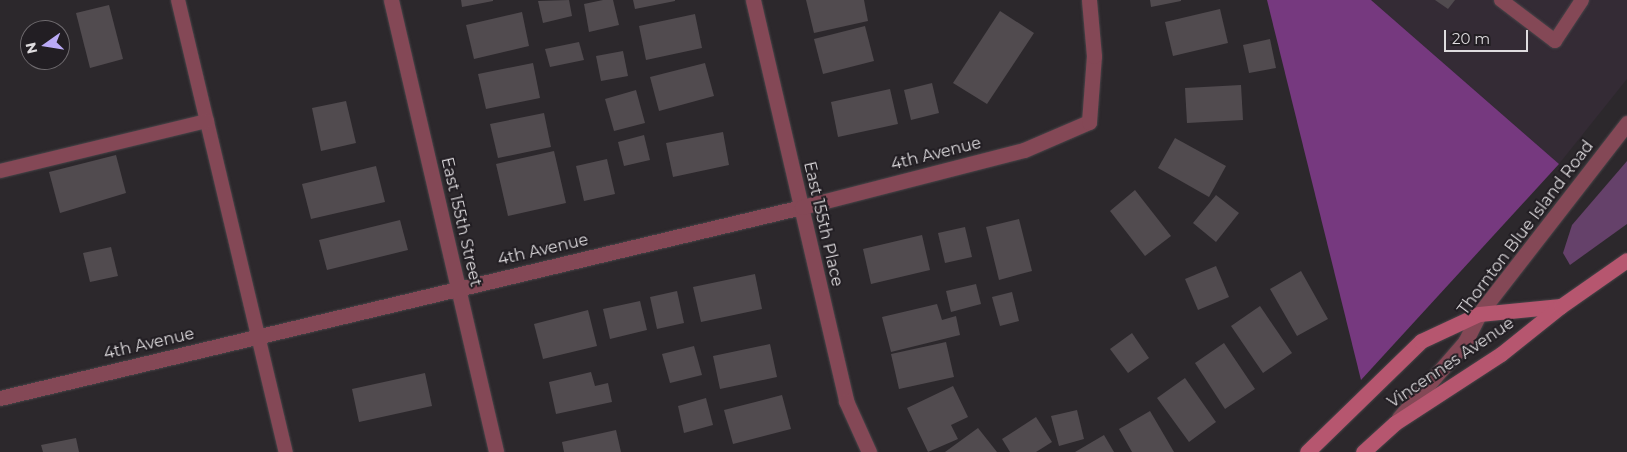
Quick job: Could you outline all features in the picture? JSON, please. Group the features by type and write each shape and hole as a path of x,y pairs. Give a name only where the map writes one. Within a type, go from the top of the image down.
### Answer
{"street":[{"name":"East 155th Street","path":"391,0 496,452"},
{"name":"East 155th Place","path":"753,0 846,401 869,452"},
{"name":"4th Avenue","path":"0,398 802,207 1024,150 1089,122 1094,56 1089,0"},
{"name":"Thornton Blue Island Road","path":"1395,423 1464,342 1479,314 1627,122"},
{"name":"Vincennes Avenue","path":"1363,452 1395,423 1501,354 1561,306 1627,260"},
{"name":"Vincennes Avenue","path":"1307,452 1421,341 1479,314 1561,306"}],"lane":[{"path":"178,0 286,452"},
{"path":"1501,0 1555,41 1582,0"},
{"path":"0,171 207,121"}],"shaded area":[{"path":"1267,0 1371,0 1559,164 1361,380"},
{"path":"1371,0 1627,0 1627,79 1559,164"},
{"path":"1627,161 1627,224 1570,265 1563,253 1572,225"}],"building":[{"path":"461,0 493,0 493,1 462,7"},
{"path":"569,0 572,16 543,23 538,1"},
{"path":"613,0 619,25 589,32 584,4"},
{"path":"633,0 675,0 675,1 635,9"},
{"path":"806,0 864,0 868,21 814,33"},
{"path":"1150,0 1181,0 1181,1 1151,7"},
{"path":"1435,0 1455,0 1448,9"},
{"path":"109,5 123,59 90,68 76,13"},
{"path":"1220,9 1228,43 1173,56 1165,22"},
{"path":"1000,11 1034,33 987,104 953,83"},
{"path":"522,12 529,46 474,59 466,25"},
{"path":"695,14 702,48 646,60 639,26"},
{"path":"865,26 874,61 823,74 814,39"},
{"path":"1270,39 1276,68 1249,73 1243,45"},
{"path":"579,42 584,60 550,67 545,49"},
{"path":"623,51 628,76 601,81 596,56"},
{"path":"533,63 540,98 486,109 478,74"},
{"path":"705,63 714,96 659,111 650,77"},
{"path":"932,83 939,113 911,120 904,90"},
{"path":"1241,85 1243,120 1187,123 1185,88"},
{"path":"890,89 898,124 838,137 831,102"},
{"path":"636,90 645,123 614,131 605,99"},
{"path":"346,101 356,143 321,151 312,108"},
{"path":"544,113 551,147 498,158 490,124"},
{"path":"723,132 729,165 673,177 666,143"},
{"path":"644,135 650,160 624,166 618,142"},
{"path":"1175,138 1226,166 1209,197 1158,168"},
{"path":"554,151 566,203 508,216 496,164"},
{"path":"116,155 126,193 60,213 49,172"},
{"path":"607,159 615,194 584,201 576,166"},
{"path":"376,166 385,202 311,219 302,184"},
{"path":"1135,190 1171,236 1145,256 1110,211"},
{"path":"1216,195 1239,213 1216,242 1193,223"},
{"path":"1019,219 1032,271 999,280 986,227"},
{"path":"400,220 408,250 327,270 319,240"},
{"path":"965,227 972,257 945,263 938,233"},
{"path":"922,235 930,270 871,284 863,249"},
{"path":"111,247 118,276 90,282 83,253"},
{"path":"1216,266 1229,297 1198,310 1185,279"},
{"path":"1301,271 1328,319 1297,336 1270,289"},
{"path":"755,274 762,309 701,322 693,287"},
{"path":"976,284 981,304 951,312 946,291"},
{"path":"677,291 684,323 657,329 650,297"},
{"path":"1012,292 1019,321 1000,326 992,297"},
{"path":"640,301 647,330 610,339 603,309"},
{"path":"937,304 942,320 956,316 960,335 891,352 882,317"},
{"path":"1260,306 1292,353 1263,373 1231,326"},
{"path":"588,310 597,346 543,359 534,324"},
{"path":"1132,333 1149,358 1128,373 1110,349"},
{"path":"946,342 954,377 899,389 891,354"},
{"path":"1224,343 1255,389 1225,409 1195,363"},
{"path":"770,344 777,377 720,389 713,356"},
{"path":"694,346 702,375 670,383 662,354"},
{"path":"591,372 595,386 608,383 612,402 556,414 549,382"},
{"path":"425,373 432,406 359,422 352,389"},
{"path":"1185,378 1216,422 1189,442 1157,398"},
{"path":"953,386 968,417 951,425 958,439 928,452 907,408"},
{"path":"782,395 791,429 733,444 724,410"},
{"path":"706,398 713,425 684,433 678,406"},
{"path":"1077,410 1084,439 1059,446 1051,416"},
{"path":"1150,411 1174,452 1132,452 1119,429"},
{"path":"1036,417 1052,442 1036,452 1010,452 1002,439"},
{"path":"978,428 997,452 945,452"},
{"path":"616,430 621,452 564,452 562,442"},
{"path":"1104,435 1114,452 1075,452"},
{"path":"76,438 79,452 43,452 41,445"}]}
